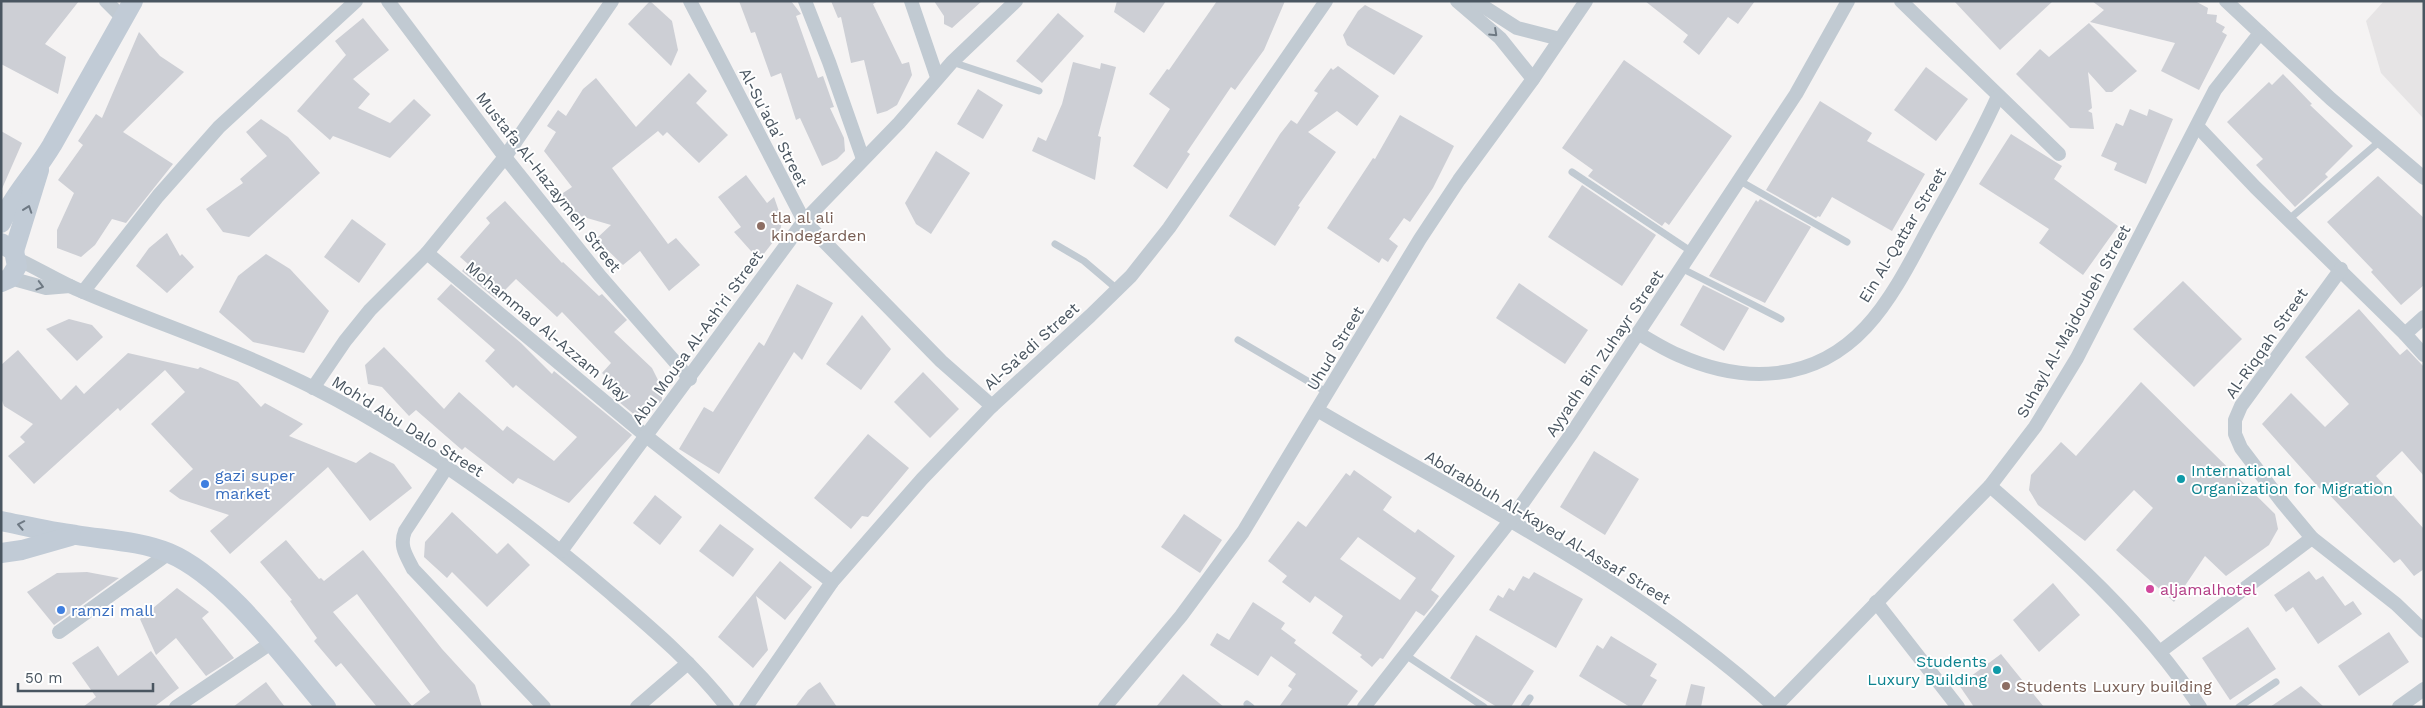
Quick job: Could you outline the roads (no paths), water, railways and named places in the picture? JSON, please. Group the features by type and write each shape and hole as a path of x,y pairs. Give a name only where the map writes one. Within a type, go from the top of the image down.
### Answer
{"street":[{"path":"4,283 14,272 11,251 40,166 128,10 106,1"},
{"path":"83,292 158,196 213,133 356,1"},
{"name":"Mustafa Al-Hazaymeh Street","path":"388,1 505,158 600,276 690,379"},
{"path":"313,388 345,341 370,310 427,253 505,158 612,1"},
{"name":"Al-Su'ada' Street","path":"690,1 804,222 941,362 992,406"},
{"path":"805,1 823,43 863,159"},
{"path":"911,1 937,77"},
{"name":"Abu Mousa Al-Ash'ri Street","path":"561,551 595,502 690,379 804,222 899,123 937,77 1016,1"},
{"name":"Al-Sa'edi Street","path":"746,707 832,582 922,479 992,406 1117,289 1168,228 1326,1"},
{"path":"1457,1 1500,38 1533,79"},
{"path":"1475,1 1517,28 1560,38"},
{"name":"Uhud Street","path":"1105,707 1181,616 1243,532 1459,180 1533,79 1586,1"},
{"name":"Ayyadh Bin Zuhayr Street","path":"1364,707 1404,653 1448,602 1510,521 1572,433 1796,94 1848,1"},
{"path":"1902,1 2059,154"},
{"path":"2226,1 2380,141 2424,178"},
{"name":"Suhayl Al-Majdoubeh Street","path":"1775,707 1990,486 2035,427 2077,358 2215,90 2260,33"},
{"name":"Ein Al-Qattar Street","path":"1638,333 1678,355 1715,368 1751,374 1775,374 1798,370 1820,362 1843,349 1867,326 1913,257 1972,152 1998,96"},
{"path":"2197,126 2288,220 2341,269 2424,355"},
{"path":"1,223 19,189 40,166"},
{"name":"Moh'd Abu Dalo Street","path":"11,251 83,292 205,341 313,388 447,466 561,551 648,625 688,664 727,707"},
{"name":"Mohammad Al-Azzam Way","path":"427,253 646,436 832,582"},
{"name":"Al-Riqqah Street","path":"2341,269 2241,406 2235,420 2235,434 2240,448 2312,538 2396,604 2424,630"},
{"name":"Moh'd Abu Dalo Street","path":"4,283 46,288 70,286"},
{"path":"2405,334 2424,316"},
{"name":"Abdrabbuh Al-Kayed Al-Assaf Street","path":"1317,410 1601,575 1671,621 1734,669 1775,707"},
{"path":"447,466 405,531 401,541 403,548 413,569 544,707"},
{"path":"1990,486 2121,607 2161,651 2200,707"},
{"path":"1,521 76,535 124,540 169,553 203,573 271,643 326,707"},
{"path":"1,553 22,550 76,535"},
{"path":"2161,651 2312,538"},
{"path":"60,632 169,553"},
{"path":"1876,602 1958,707"},
{"path":"176,707 271,643"},
{"path":"637,707 688,664"},
{"path":"2399,707 2424,689"}],"lane":[{"path":"952,62 1039,91"},
{"path":"2288,220 2380,141"},
{"path":"1572,172 1692,253"},
{"path":"1740,181 1847,242"},
{"path":"1055,244 1091,266 1117,289"},
{"path":"1681,268 1781,319"},
{"path":"1238,340 1328,393"},
{"path":"1404,653 1484,707"},
{"path":"2239,707 2276,682"},
{"path":"1524,707 1530,698"}],"place":[{"name":"tla al ali kindegarden","path":"761,226"},
{"name":"International Organization for Migration","path":"2181,479"},
{"name":"gazi super market","path":"205,484"},
{"name":"aljamalhotel","path":"2150,589"},
{"name":"ramzi mall","path":"61,610"},
{"name":"Students Luxury Building","path":"1997,670"},
{"name":"Students Luxury building","path":"2006,686"}]}
